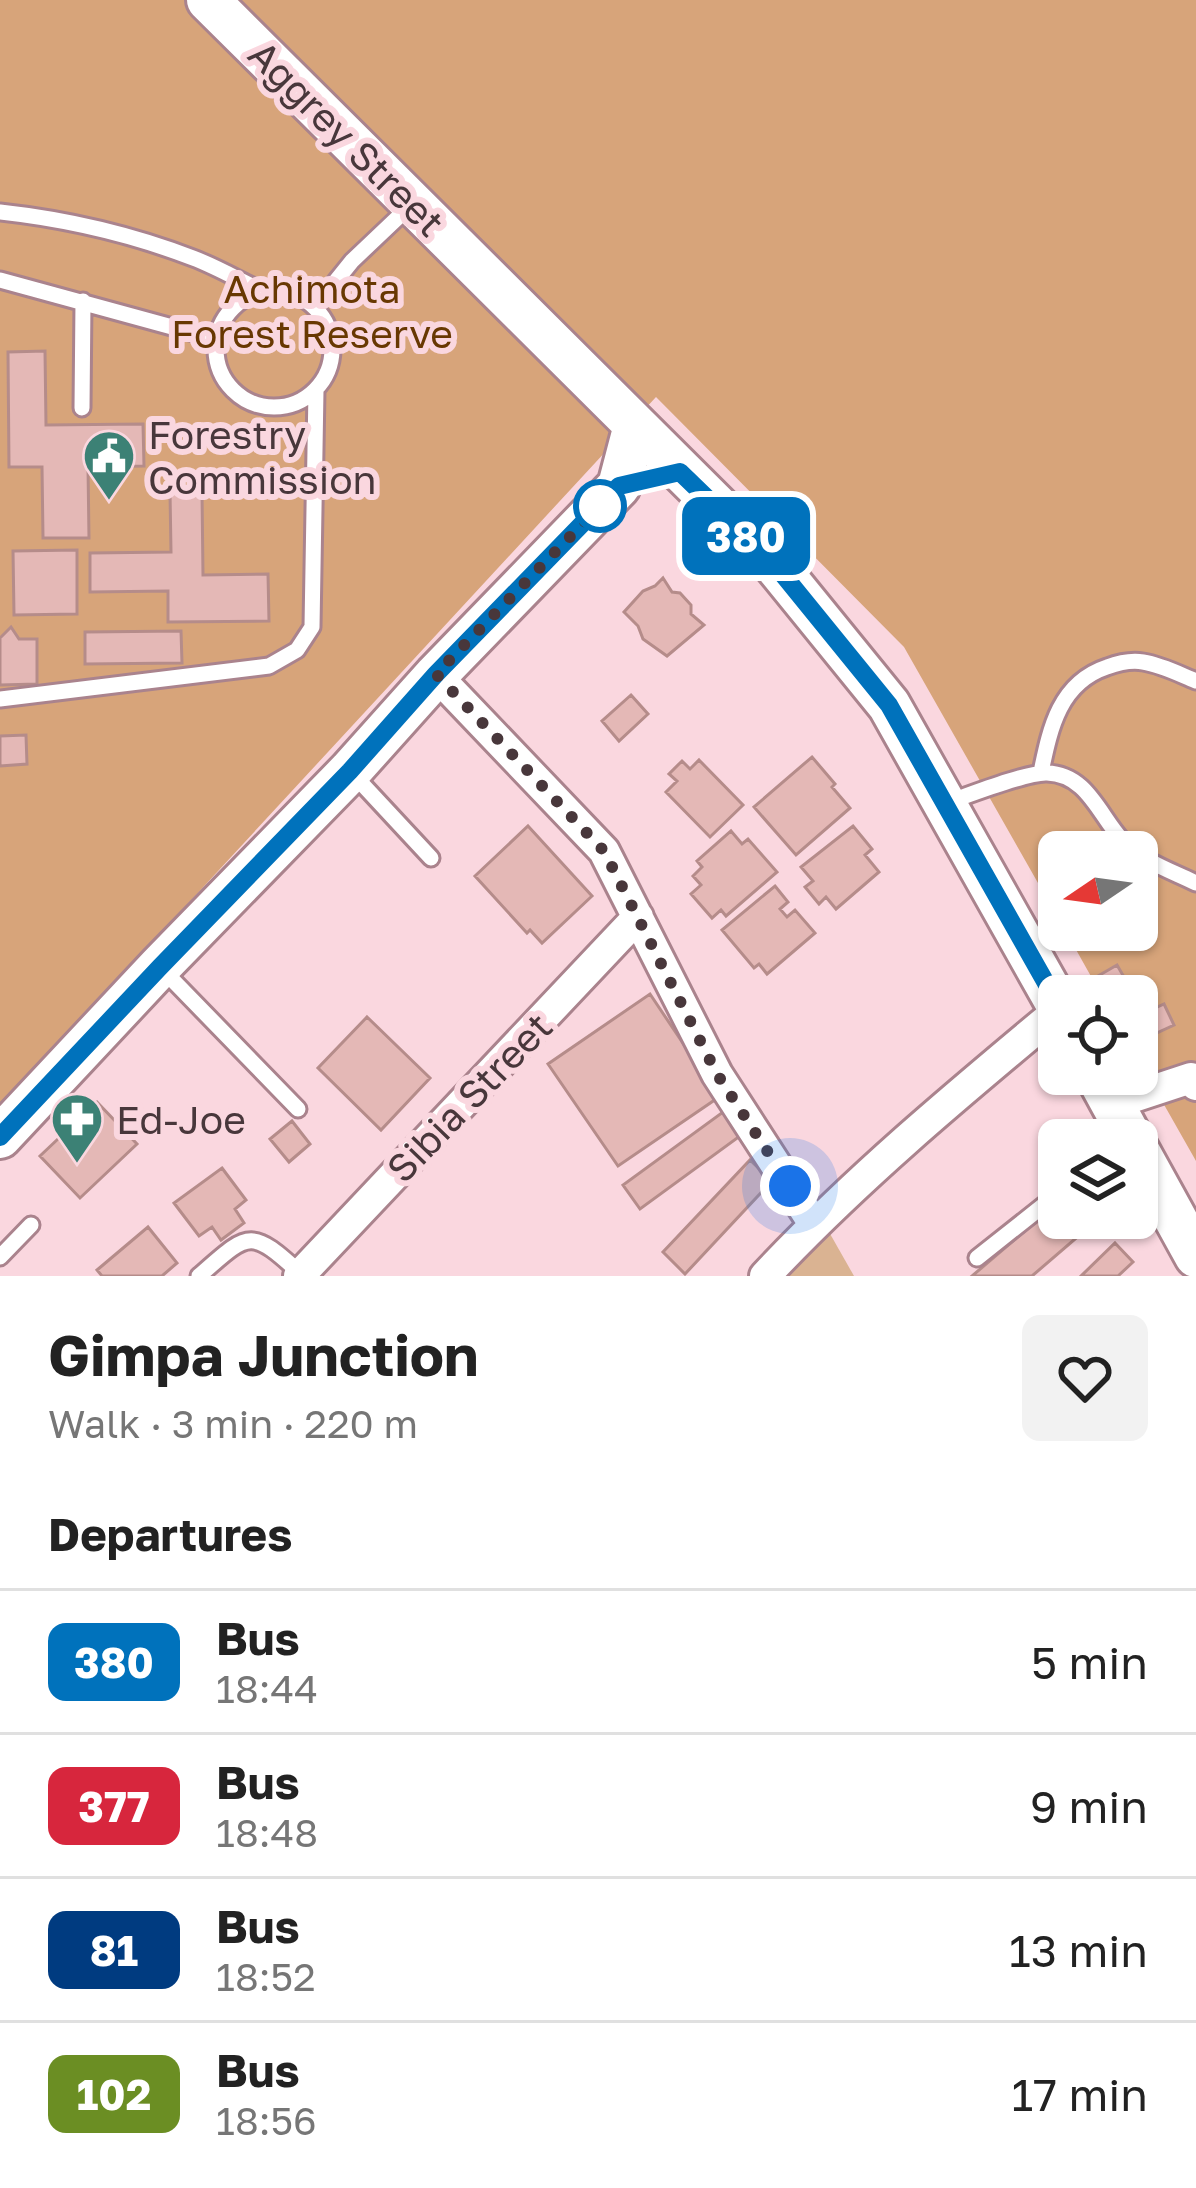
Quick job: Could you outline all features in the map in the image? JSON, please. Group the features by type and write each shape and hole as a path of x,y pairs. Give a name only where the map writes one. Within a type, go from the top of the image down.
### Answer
{"main road":[{"name":"Aggrey Street","path":"208,0 772,561 889,705 1040,975"},
{"path":"0,1137 619,486 634,425"},
{"path":"619,486 680,472"},
{"path":"1158,1188 1196,1256"}],"street":[{"path":"436,674 604,851 717,1074 814,1223"},
{"name":"Sibia Street","path":"300,1275 638,917"},
{"path":"765,1276 814,1223 905,1139 1038,1026"},
{"path":"1130,1119 1194,1080"}],"lane":[{"path":"315,307 352,261 413,203"},
{"path":"0,212 136,240 196,259 262,291"},
{"path":"0,280 216,339"},
{"path":"281,290 315,307 328,326 332,349 328,371 316,390 298,402 278,407 257,405 238,395 224,380 217,360 216,339 224,317 240,300 262,291 281,290"},
{"path":"82,408 83,301"},
{"path":"0,699 269,666 297,650 312,627 316,390"},
{"path":"1041,772 1056,713 1068,693 1099,669 1138,660 1196,681"},
{"path":"350,771 431,858"},
{"path":"944,803 1041,772 1062,774 1086,790 1123,842 1196,883"},
{"path":"160,967 298,1109"},
{"path":"976,1258 1038,1209"},
{"path":"0,1257 32,1225"},
{"path":"199,1276 236,1244 251,1239 268,1244 300,1275"}],"shaded area":[{"path":"829,1232 854,1276 787,1276"}],"green space":[{"name":"Achimota Forest Reserve","path":"0,0 1196,0 1196,1161 1158,1094 1158,975 1090,975 1077,951 1158,951 1158,831 1038,831 1038,883 904,647 656,397 0,1107"}],"building":[{"path":"45,351 46,425 143,424 144,466 88,467 89,538 43,538 42,467 9,467 8,352"},
{"path":"170,492 202,492 203,575 268,574 269,621 168,622 168,591 90,592 90,553 171,552"},
{"path":"77,550 77,614 14,615 13,551"},
{"path":"663,578 704,625 667,656 643,639 624,612"},
{"path":"11,627 19,639 37,639 37,684 0,685 0,638"},
{"path":"181,631 182,663 85,664 85,632"},
{"path":"631,695 648,714 619,741 602,721"},
{"path":"26,735 27,764 0,766 0,736"},
{"path":"812,757 850,808 796,855 754,807"},
{"path":"699,760 743,805 710,837 666,792 677,781 669,774 682,761 690,769"},
{"path":"528,826 592,896 542,943 475,876"},
{"path":"853,826 872,849 865,855 879,872 836,909 826,897 819,904 805,887 813,881 801,867"},
{"path":"731,831 742,844 748,839 777,872 726,916 721,910 712,918 691,894 701,885 693,876 702,867 697,861"},
{"path":"775,886 788,902 780,909 787,917 795,910 815,933 767,974 759,964 754,968 722,930"},
{"path":"1117,965 1123,975 1100,975"},
{"path":"650,994 719,1097 618,1166 548,1064"},
{"path":"1164,1004 1174,1025 1158,1032 1158,1007"},
{"path":"367,1017 430,1078 381,1130 318,1068"},
{"path":"97,1102 137,1144 80,1198 40,1156"},
{"path":"723,1112 740,1136 640,1209 623,1185"},
{"path":"292,1121 310,1144 289,1162 270,1139"},
{"path":"750,1160 772,1181 685,1274 663,1252"},
{"path":"222,1168 246,1200 235,1209 244,1223 221,1240 212,1227 199,1236 174,1203"},
{"path":"1038,1220 1038,1239 1075,1239 1032,1276 972,1276"},
{"path":"148,1227 177,1263 162,1276 102,1276 97,1270"},
{"path":"1115,1243 1133,1262 1118,1276 1081,1276"}],"bus line":[{"name":"380","path":"0,1137 619,486 680,472 772,561 889,705 1041,975"}],"place":[{"name":"Forestry Commission","path":"109,502"},
{"name":"Ed-Joe","path":"77,1165"}],"route":[{"path":"600,506 436,674 604,851 717,1074 790,1186"}]}
